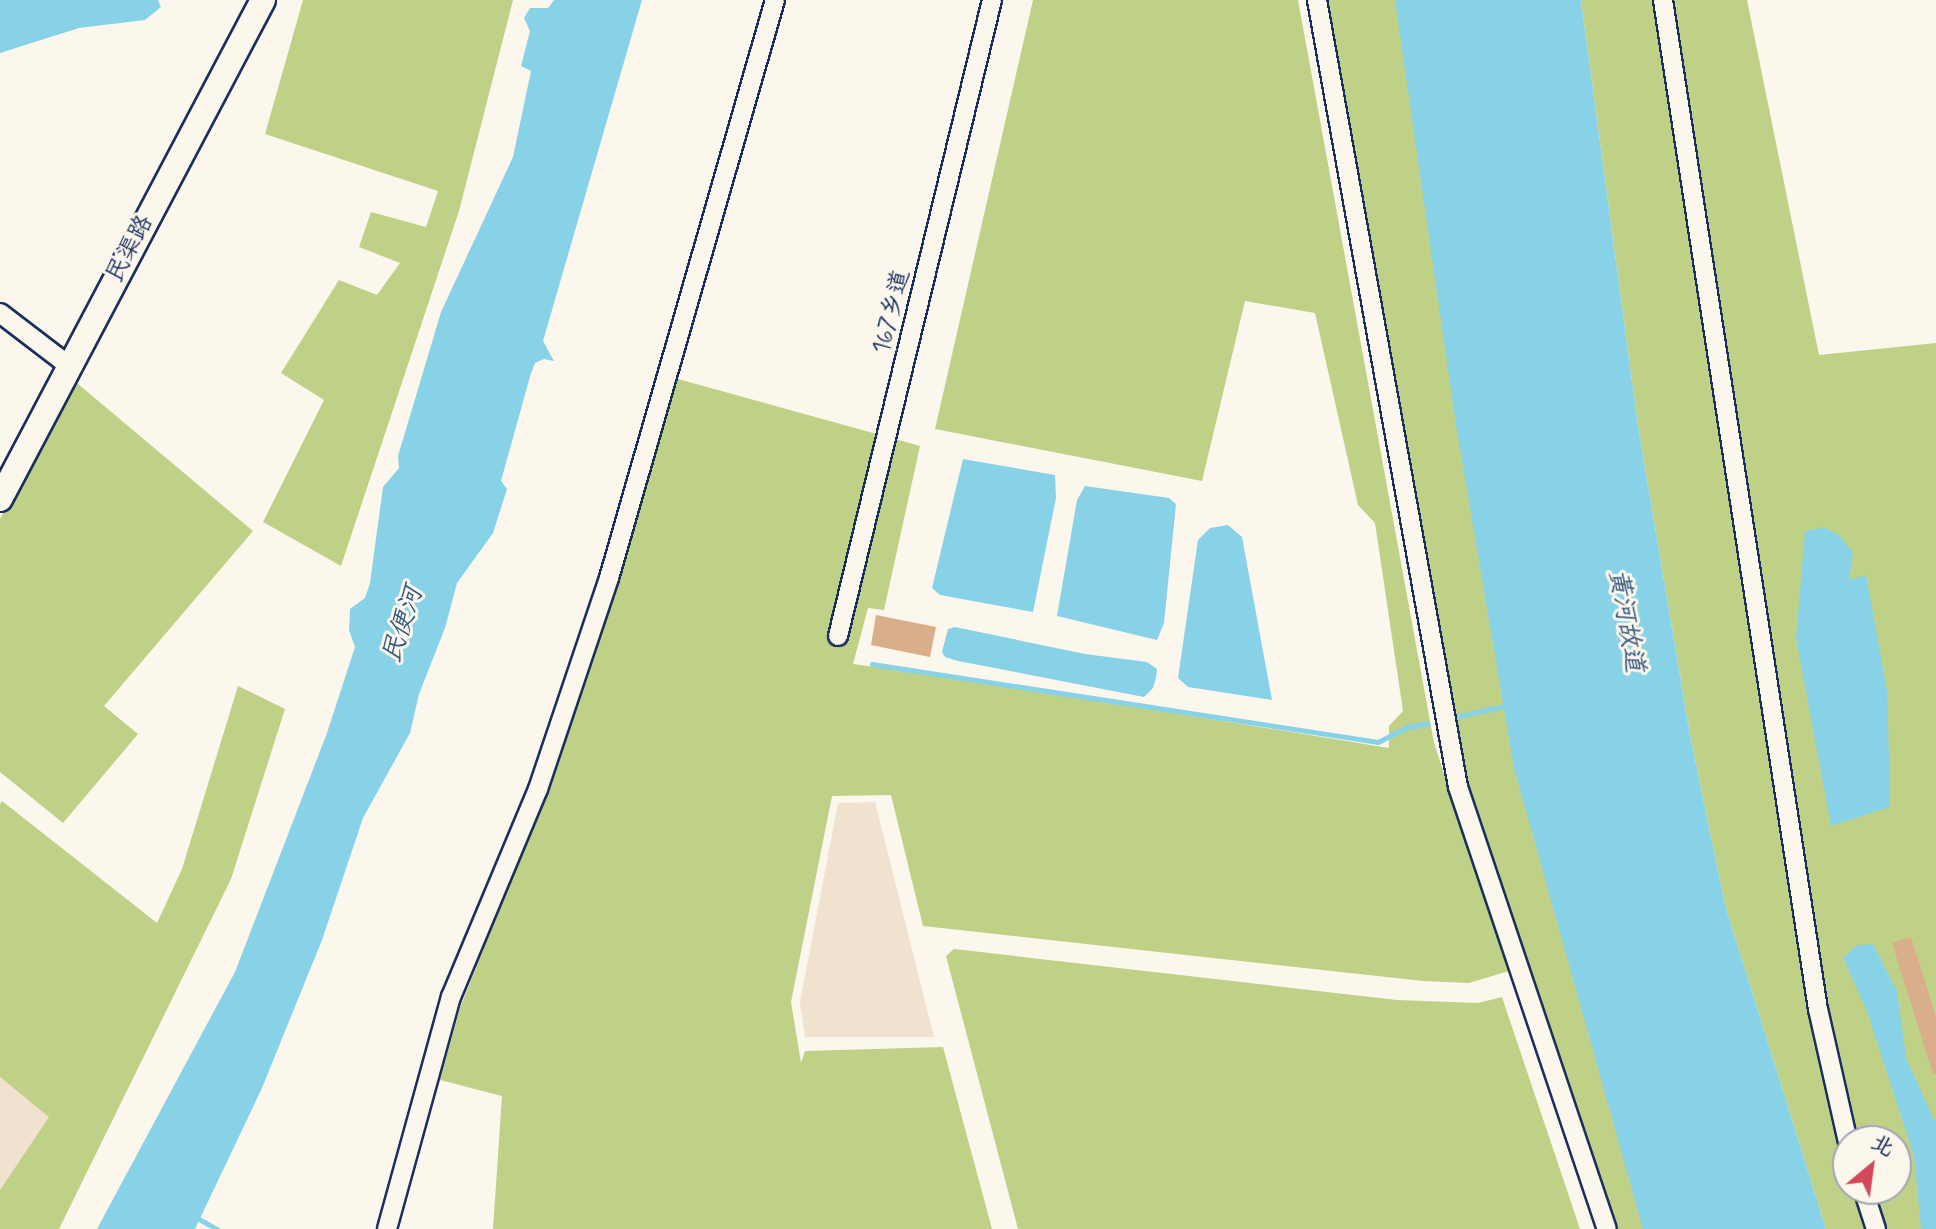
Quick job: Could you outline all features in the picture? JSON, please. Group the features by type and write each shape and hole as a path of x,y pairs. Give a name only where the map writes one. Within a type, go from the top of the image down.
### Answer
{"street":[{"name":"民渠路","path":"0,499 263,0"},
{"path":"387,1229 451,997 538,789 609,578 775,0"},
{"name":"167乡道","path":"838,636 992,0"},
{"path":"1317,0 1458,787 1607,1229"},
{"path":"1663,0 1818,1009 1844,1125"},
{"path":"0,313 68,365"},
{"path":"1868,1205 1876,1229"}],"shaded area":[{"path":"875,802 934,1037 805,1037 800,1002 838,803"},
{"path":"0,1077 50,1116 0,1190"}],"green space":[{"path":"303,0 513,0 459,211 341,566 263,522 324,400 281,373 339,280 377,295 400,263 359,247 371,212 426,227 438,191 265,134"},
{"path":"1033,0 1298,0 1434,743 1509,971 1469,983 1423,981 923,926 891,795 832,796 791,1002 801,1063 805,1051 943,1047 992,1229 493,1229 502,1096 440,1080 460,1008 559,762 678,379 920,446 884,610 868,608 853,664 979,681 1389,748 1389,726 1403,711 1375,523 1358,505 1315,313 1245,301 1202,481 935,429"},
{"path":"1325,0 1397,0 1644,1229 1617,1229 1464,775"},
{"path":"1581,0 1747,0 1819,355 1936,343 1936,1229 1826,1229 1725,905 1690,735 1638,426"},
{"path":"71,378 253,531 104,706 138,734 63,823 0,772 0,519"},
{"path":"238,686 285,709 231,879 59,1229 0,1229 0,1190 49,1117 0,1077 0,804 2,801 157,923 182,869"},
{"path":"954,949 1397,1000 1478,1003 1502,997 1580,1229 1018,1229 946,956"}],"water":[{"path":"0,0 158,0 161,7 145,20 79,28 0,53"},
{"name":"民便河","path":"554,0 642,0 543,341 554,361 544,359 535,363 531,373 501,481 507,489 493,533 457,583 445,628 419,694 410,733 363,818 322,940 262,1088 195,1229 97,1229 235,972 327,733 355,647 349,630 350,609 365,598 370,583 383,487 399,468 398,456 441,312 513,157 531,71 521,66 530,31 524,18 530,8 548,8"},
{"name":"黄河故道","path":"1395,0 1581,0 1638,426 1690,735 1725,905 1826,1229 1643,1229 1514,768 1456,425"},
{"path":"963,459 1055,475 1056,498 1033,612 940,595 932,588"},
{"path":"1085,486 1169,498 1176,504 1164,623 1157,640 1057,616 1077,500"},
{"path":"1228,525 1242,537 1272,700 1188,687 1178,678 1198,540 1210,528"},
{"path":"1824,527 1839,535 1853,553 1849,580 1866,575 1887,691 1890,791 1890,807 1831,826 1796,638 1805,531"},
{"path":"955,627 1085,654 1147,662 1157,669 1156,678 1153,688 1144,697 958,661 945,657 942,652 948,629"},
{"path":"1873,944 1897,991 1906,1058 1936,1124 1936,1229 1921,1229 1912,1125 1904,1125 1867,1011 1843,958 1857,945"}],"building":[{"path":"876,615 936,627 930,657 871,645"},
{"path":"1911,937 1936,1017 1936,1073 1933,1074 1892,943"}],"waterway":[{"path":"872,664 1378,742 1408,727 1428,723"},
{"path":"1459,716 1509,705"},
{"path":"197,1218 217,1229"}]}
